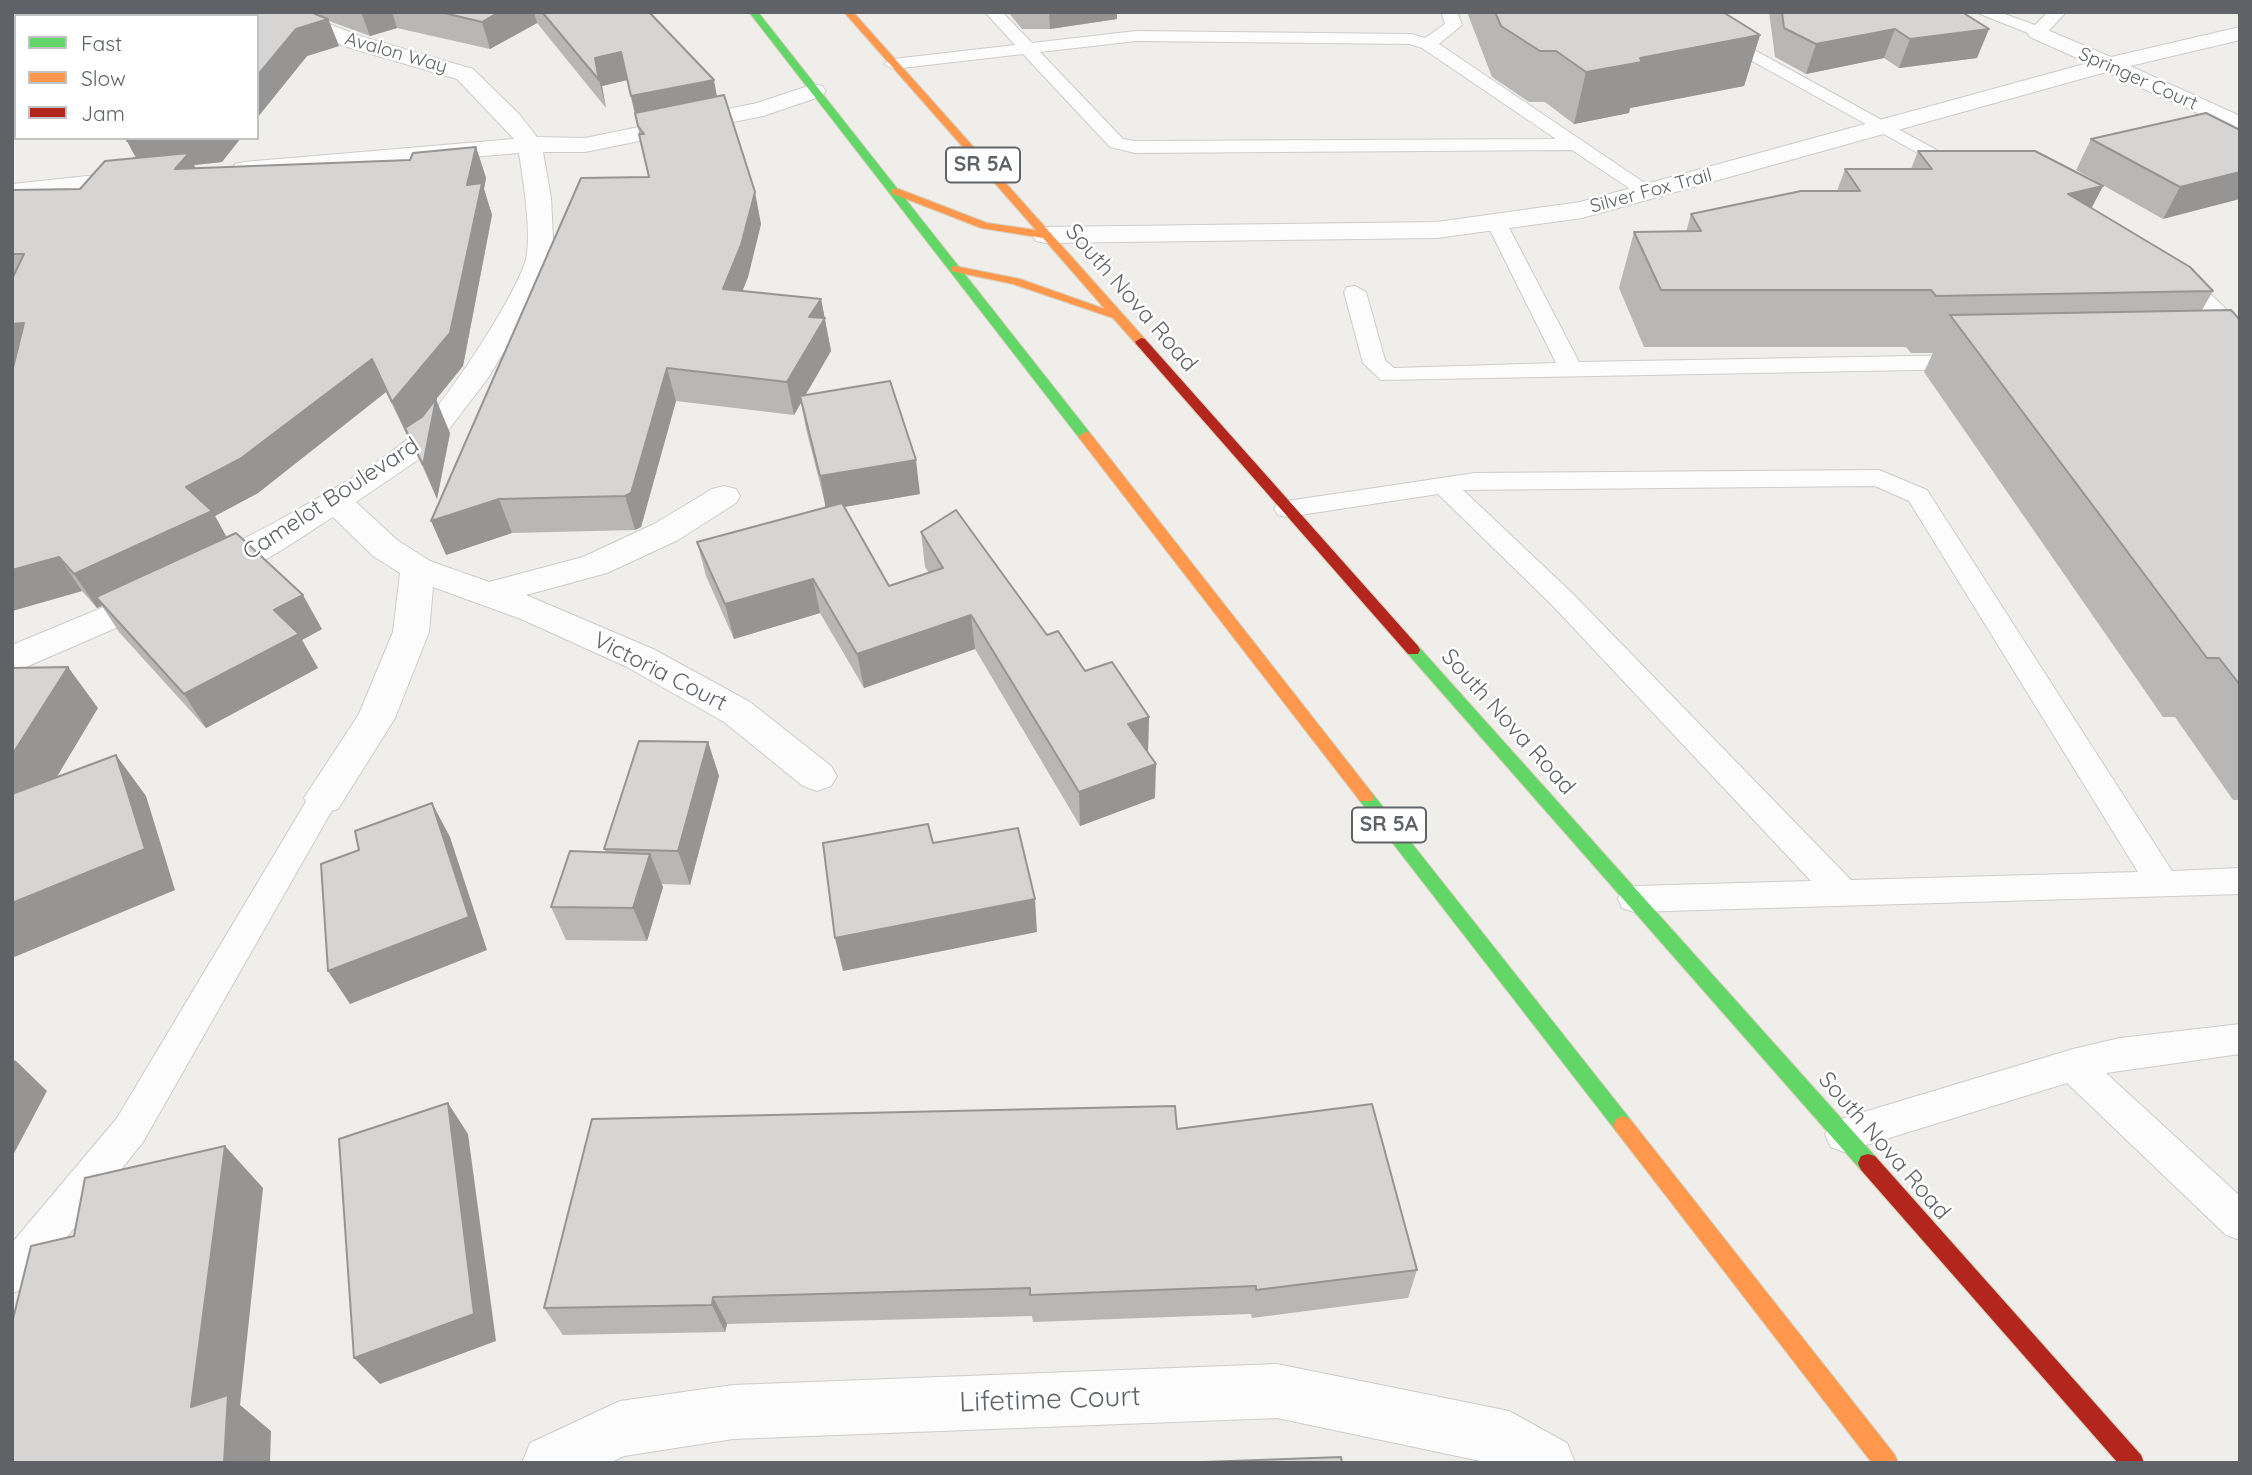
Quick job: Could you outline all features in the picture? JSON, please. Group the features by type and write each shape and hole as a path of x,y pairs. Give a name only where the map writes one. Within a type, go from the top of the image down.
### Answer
{"main road":[{"name":"SR 5A","path":"753,12 1887,1463"},
{"name":"South Nova Road","path":"848,12 2133,1463"},
{"path":"890,188 976,225 1008,232 1045,235"},
{"path":"954,270 988,273 1029,283 1118,317"}],"street":[{"name":"Avalon Way","path":"276,12 333,35 465,74 511,120 530,144"},
{"name":"Springer Court","path":"2038,33 2240,125"},
{"name":"Silver Fox Trail","path":"1045,235 1437,230 1582,210 2106,65 2240,33"},
{"path":"220,171 530,144 584,145 763,109 814,90"},
{"name":"Camelot Boulevard","path":"12,660 121,614 249,553 336,501 423,442 473,378 515,310 540,258 538,198 530,144"},
{"path":"12,192 164,176"},
{"path":"489,594 595,565 666,532 724,496"},
{"name":"Victoria Court","path":"336,501 385,548 418,569 489,594 640,658 737,712 817,776"},
{"path":"324,798 381,706 411,632 418,569"},
{"name":"Lifetime Court","path":"550,1463 620,1429 733,1412 1277,1391 1509,1439 1548,1463"}],"lane":[{"path":"993,12 1117,143 1135,147 1577,144"},
{"path":"1428,44 1454,25 1449,12"},
{"path":"1672,12 1979,179"},
{"path":"1983,12 2038,33 2058,12"},
{"path":"893,64 1151,30 1412,39 1428,44 1648,192"},
{"path":"1496,222 1571,369"},
{"path":"2150,270 2199,296 2237,339"},
{"path":"1355,292 1374,363 1389,375 1987,361"},
{"path":"1287,509 1475,481 1879,478 1918,496 2163,884"},
{"path":"1444,486 1562,599 1843,893"},
{"path":"12,1274 130,1130 324,798"},
{"path":"1634,899 2240,881"},
{"path":"1844,1135 2073,1065 2120,1054 2240,1040"},
{"path":"2073,1065 2240,1222"}],"building":[{"path":"12,12 55,12 14,14 12,24"},
{"path":"200,12 310,12 328,19 296,29 259,74 259,14"},
{"path":"440,12 499,12 482,22"},
{"path":"542,12 649,12 714,80 631,96 621,52 595,58 599,80"},
{"path":"1495,12 1723,12 1760,35 1640,58 1642,62 1586,72 1556,51 1540,51 1501,26"},
{"path":"1782,12 1962,12 1989,29 1910,39 1895,29 1816,44 1784,28"},
{"path":"724,95 755,192 741,245 723,289 821,299 809,317 825,318 787,382 667,368 631,493 625,496 499,499 431,521 581,178 649,177 639,134 644,134 638,126 635,113"},
{"path":"2206,113 2240,130 2240,172 2180,187 2091,139"},
{"path":"476,147 467,185 482,183 450,333 392,402 372,359 240,459 186,487 212,511 74,574 59,557 12,570 12,372 24,323 12,324 12,279 24,254 12,254 12,190 80,189 105,161 189,153 175,169 410,160 413,153"},
{"path":"1918,151 2035,151 2103,186 2068,194 2190,267 2213,291 1936,296 1931,290 1661,290 1634,232 1701,231 1691,214 1801,191 1860,191 1845,169 1932,169"},
{"path":"2231,310 2240,320 2240,685 2219,658 2207,658 1950,315"},
{"path":"890,381 916,460 820,476 800,396"},
{"path":"436,399 423,465 405,428 422,417"},
{"path":"842,503 889,586 943,568 921,532 956,510 1047,635 1058,631 1085,671 1112,662 1149,717 1128,724 1156,764 1079,792 971,615 857,654 813,579 725,604 697,542"},
{"path":"236,533 303,595 274,610 299,634 184,694 96,597"},
{"path":"68,667 12,755 12,668"},
{"path":"639,741 708,742 678,851 604,849"},
{"path":"116,755 145,849 12,903 12,794"},
{"path":"432,803 469,917 328,971 321,864 359,850 355,831"},
{"path":"928,824 933,843 1018,828 1035,899 835,938 823,843"},
{"path":"570,851 650,854 633,908 551,907"},
{"path":"448,1103 474,1314 354,1358 339,1139"},
{"path":"1372,1104 1417,1270 1256,1290 1256,1286 1030,1295 1030,1288 713,1297 712,1305 544,1308 592,1119 1175,1106 1177,1129"},
{"path":"225,1146 191,1407 228,1395 224,1463 12,1463 12,1323 31,1246 74,1236 85,1178"},
{"path":"1341,1457 1342,1463 1176,1463"}],"traffic: fast":[{"path":"753,12 1085,436"},
{"path":"1413,650 1868,1163"},
{"path":"1366,797 1623,1125"}],"traffic: slow":[{"path":"848,12 1141,342"},
{"path":"895,191 985,226 1045,235"},
{"path":"955,269 1016,281 1112,315"},
{"path":"1085,436 1366,797"},
{"path":"1623,1125 1887,1463"}],"traffic: jam":[{"path":"1141,342 1413,650"},
{"path":"1868,1163 2133,1463"}]}
